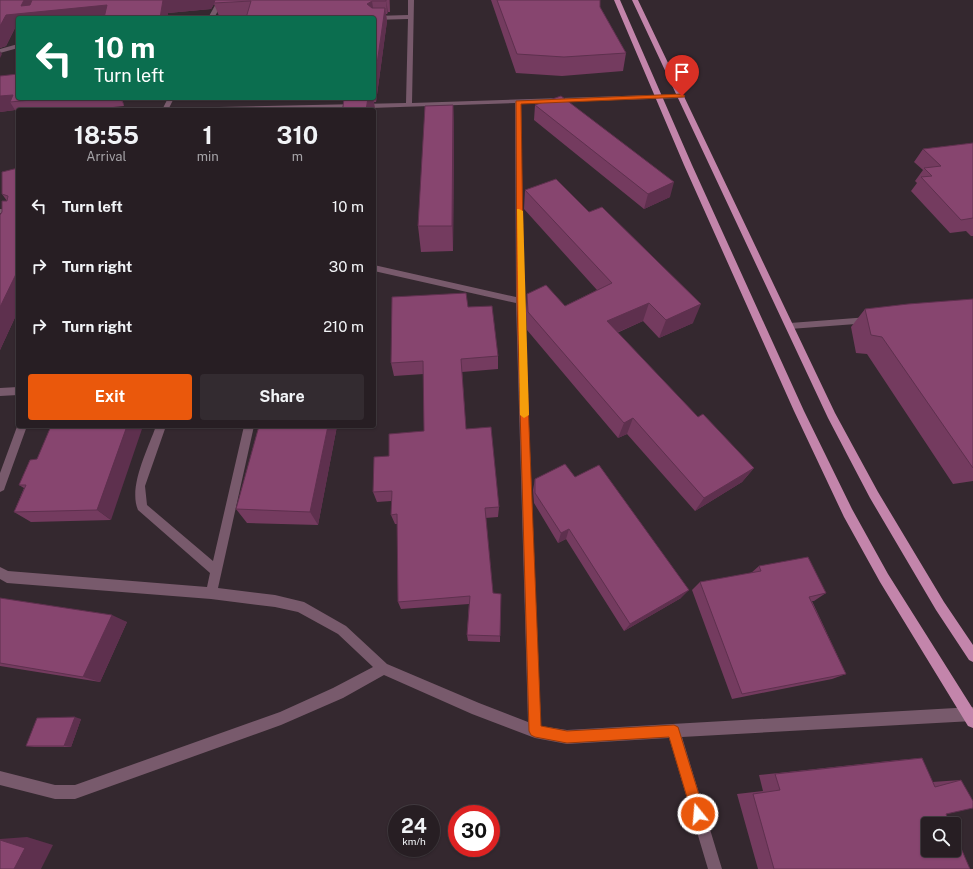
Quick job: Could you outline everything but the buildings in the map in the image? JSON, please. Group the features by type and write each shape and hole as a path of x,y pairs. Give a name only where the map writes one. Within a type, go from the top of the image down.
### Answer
{"main road":[{"path":"617,0 799,411 848,513 884,578 972,717"},
{"path":"635,0 682,96 831,415 874,495 940,606 973,656"}],"street":[{"path":"212,16 221,0"},
{"path":"409,104 411,0"},
{"path":"376,18 410,17"},
{"path":"0,51 16,47"},
{"path":"355,108 409,104 682,96"},
{"path":"518,102 520,301 535,731"},
{"path":"0,211 16,212"},
{"path":"376,268 520,301"},
{"path":"790,326 877,319"},
{"path":"0,392 16,391"},
{"path":"0,487 21,428"},
{"path":"160,428 140,486 142,507 216,571"},
{"path":"211,593 249,428"},
{"path":"0,573 7,576 211,593 275,601 300,606 342,630 383,668 477,709 535,731 567,737 972,717"},
{"path":"0,778 55,792 75,792 281,718 338,693 383,668"},
{"path":"674,731 715,869"}],"slow traffic":[{"path":"519,211 520,301 524,415"}],"route":[{"path":"682,96 518,102 520,301 535,731 567,737 674,731 698,814"}]}
